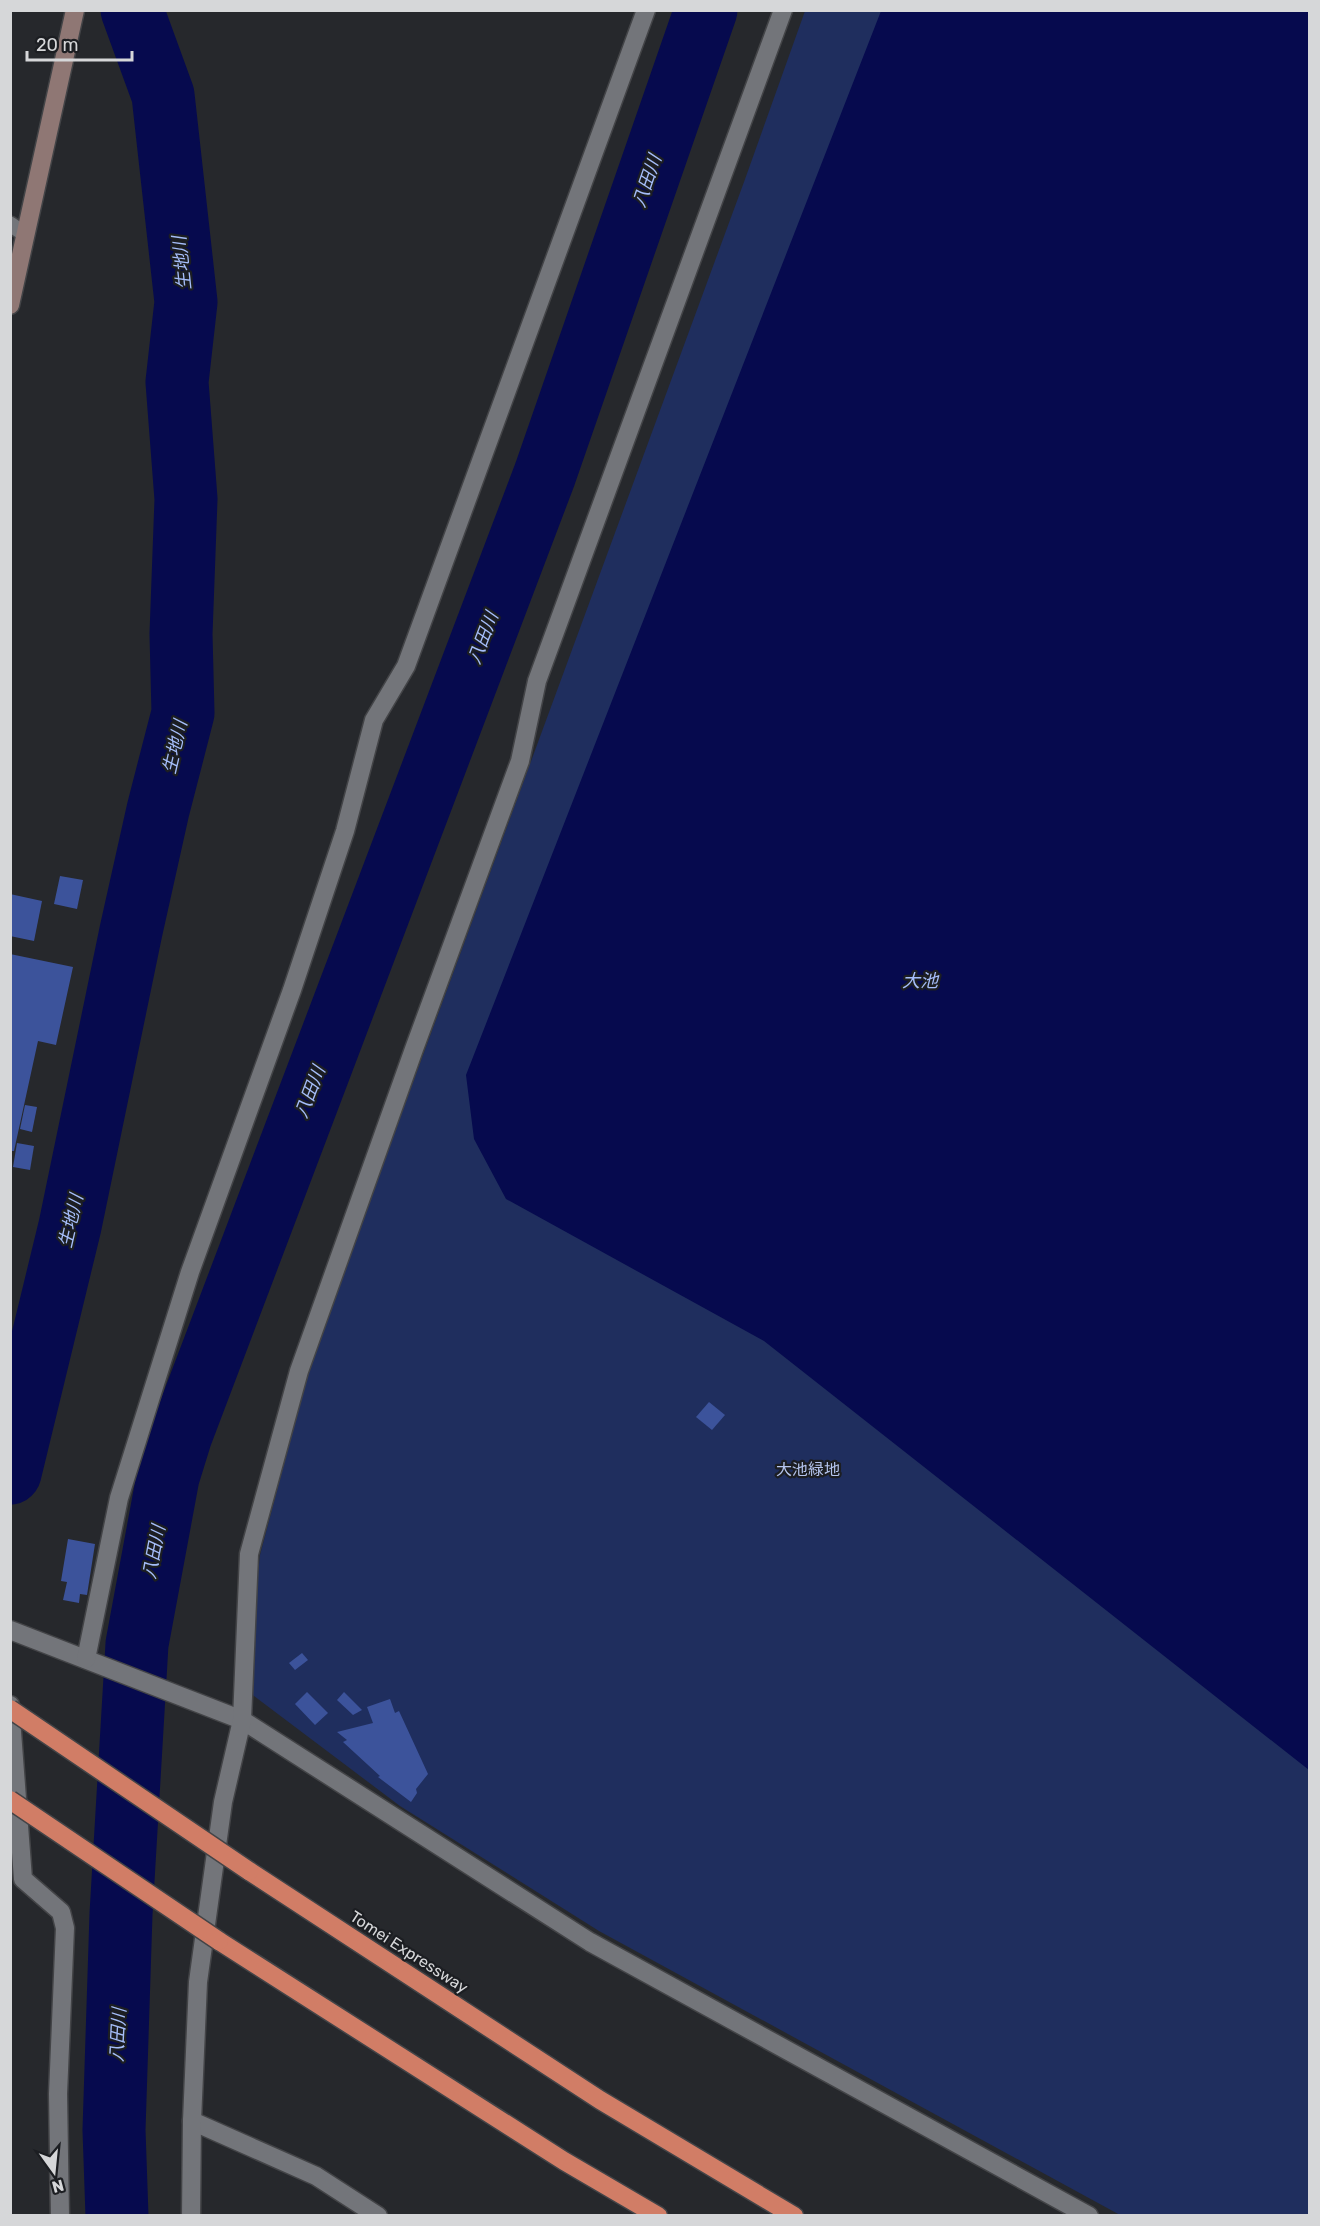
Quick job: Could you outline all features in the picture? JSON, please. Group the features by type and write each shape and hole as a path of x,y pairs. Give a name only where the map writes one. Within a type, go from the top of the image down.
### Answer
{"highway":[{"name":"Tomei Expressway","path":"10,1707 249,1871 600,2100 794,2216"},
{"path":"10,1800 219,1941 564,2160 658,2216"}],"main road":[{"path":"10,304 75,10"}],"street":[{"path":"86,1659 123,1487 190,1272 292,990 345,831 374,720 406,666 646,10"},
{"path":"191,2216 192,2121 198,1982 223,1802 242,1720 249,1554 299,1371 520,761 537,681 783,10"},
{"path":"12,1636 86,1659 242,1720 590,1942 1089,2216"},
{"path":"10,1707 24,1879 61,1912 65,1928 58,2094 60,2216"},
{"path":"192,2121 316,2176 378,2216"}],"lane":[{"path":"10,224 26,236"}],"green space":[{"name":"大池緑地","path":"805,11 1309,11 1309,2215 1120,2215 599,1931 400,1806 246,1690 260,1555 308,1373"}],"water":[{"name":"大池","path":"881,11 1309,11 1309,1770 764,1341 506,1199 474,1139 466,1075"}],"building":[{"path":"60,876 83,880 77,909 54,904"},
{"path":"10,894 42,901 34,941 10,936"},
{"path":"10,954 73,967 56,1045 38,1041 14,1151 10,1151"},
{"path":"25,1105 37,1107 32,1132 20,1129"},
{"path":"17,1143 34,1146 30,1170 13,1167"},
{"path":"709,1402 725,1415 712,1430 696,1417"},
{"path":"68,1539 95,1544 87,1595 80,1594 79,1603 63,1600 67,1582 61,1581"},
{"path":"302,1653 308,1660 295,1670 289,1663"},
{"path":"307,1692 328,1713 315,1725 295,1704"},
{"path":"344,1692 362,1710 353,1715 337,1700"},
{"path":"390,1699 395,1713 399,1711 428,1774 416,1789 417,1793 411,1802 378,1777 380,1776 343,1742 347,1740 337,1732 373,1723 367,1707"}],"waterway":[{"name":"生地川","path":"10,1473 70,1226 131,931 158,810 183,713 181,634 186,499 177,382 186,302 163,95 132,10"},
{"name":"八田川","path":"117,2216 114,2130 121,1914 137,1644 168,1477 181,1435 545,474 706,10"}]}
